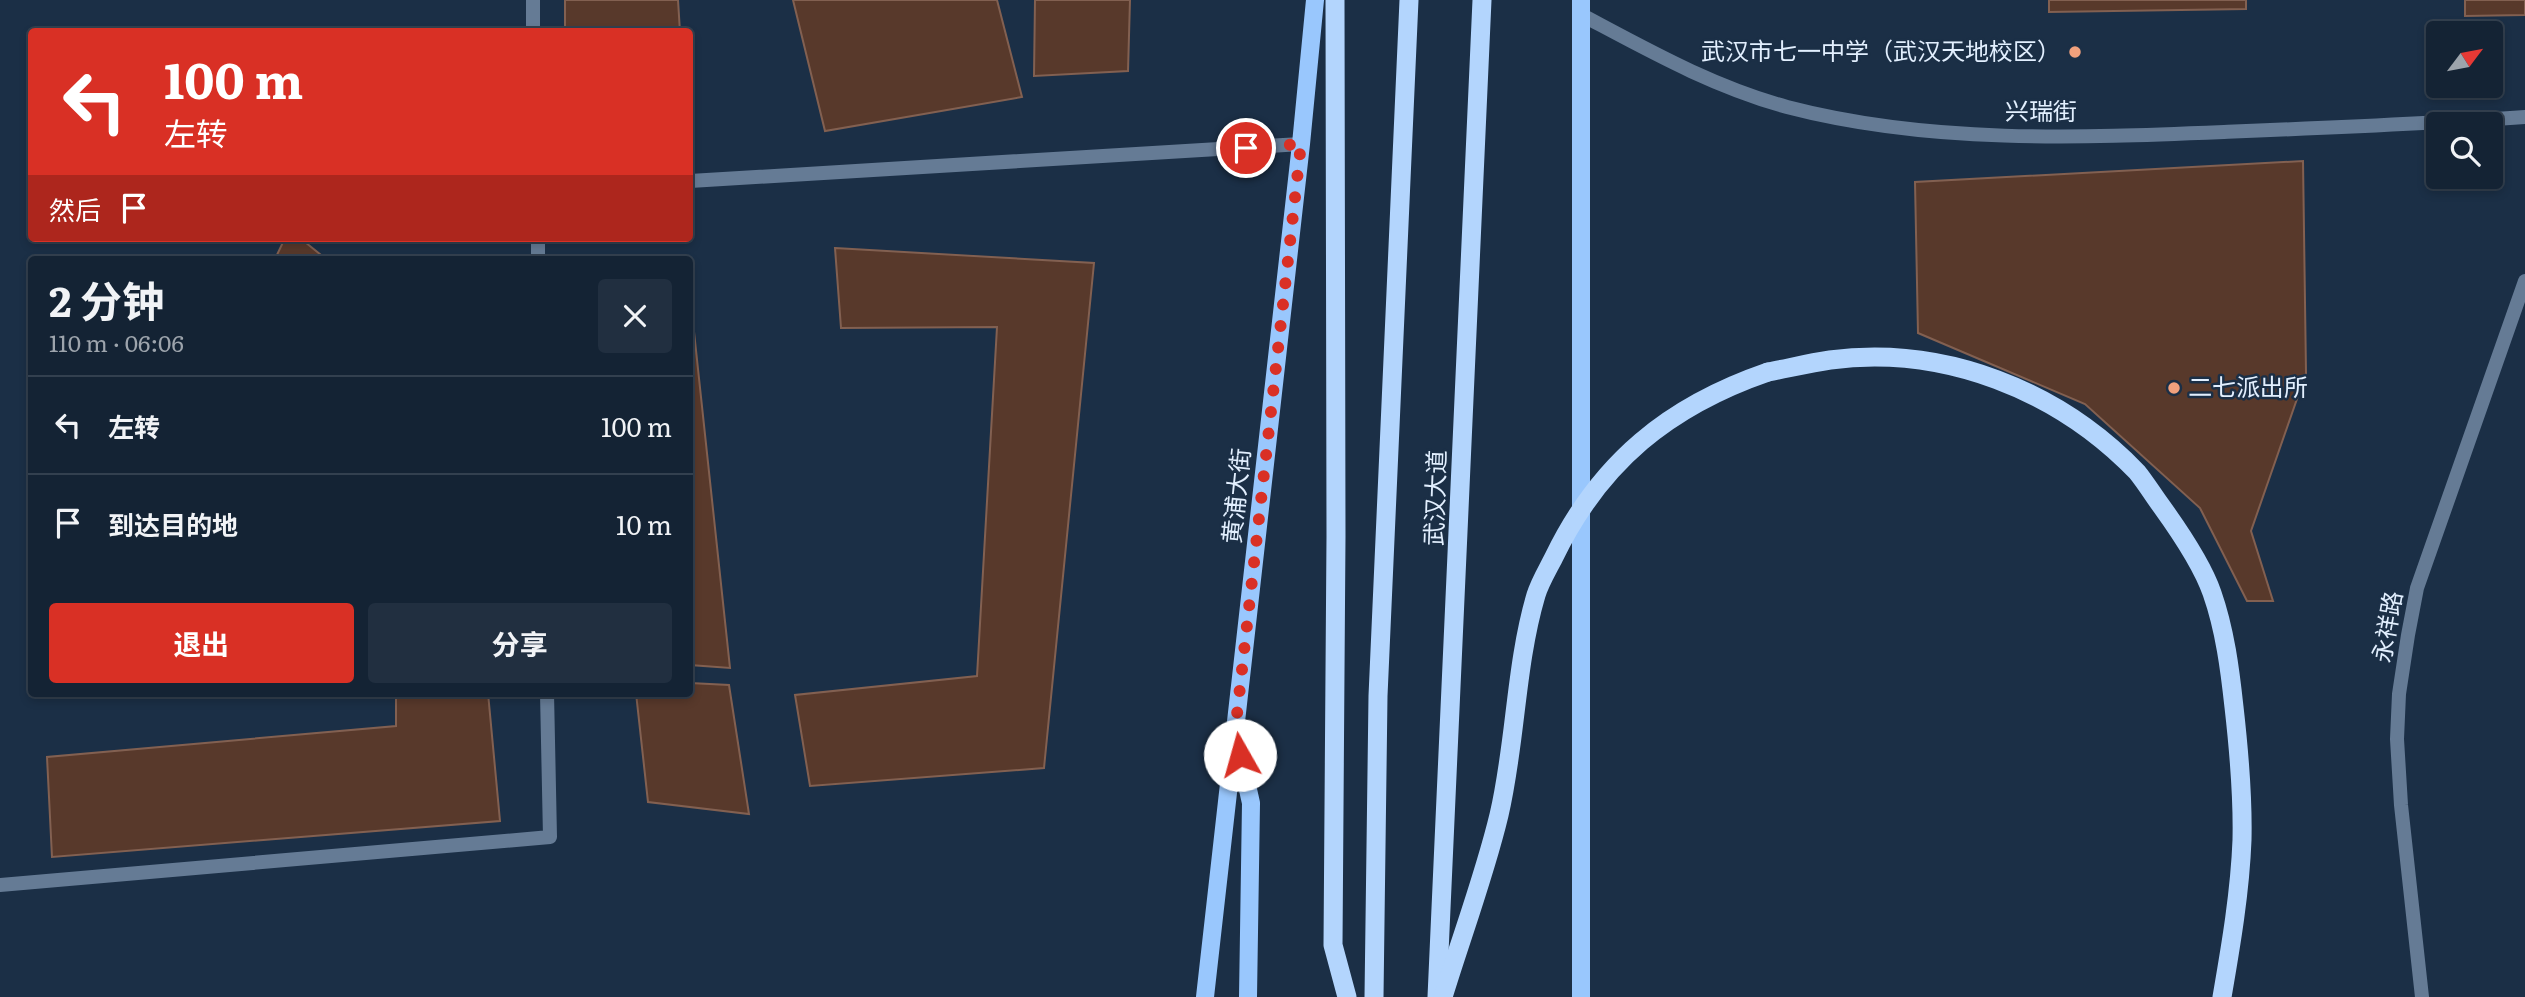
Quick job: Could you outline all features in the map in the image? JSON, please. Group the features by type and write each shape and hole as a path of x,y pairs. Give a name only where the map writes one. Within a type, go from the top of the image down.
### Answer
{"highway":[{"path":"1335,0 1334,945 1346,997"},
{"name":"武汉大道","path":"1374,997 1378,696 1409,0"},
{"name":"武汉大道","path":"1437,997 1482,0"},
{"path":"1443,997 1499,814 1522,660 1536,593 1568,527 1600,483 1644,438 1681,411 1731,385 1768,372 1831,360 1887,357 1974,370 2031,393 2089,430 2137,473 2179,530 2212,593 2229,663 2238,747 2242,838 2235,917 2222,997"}],"main road":[{"name":"黄浦大街","path":"1205,997 1315,0"},
{"path":"1580,7 1581,997"},
{"path":"1235,732 1251,803 1248,997"}],"street":[{"path":"533,0 533,28"},
{"name":"兴瑞街","path":"1580,7 1693,74 1731,89 1850,122 1933,133 2153,135 2525,117"},
{"path":"693,181 1301,144"},
{"name":"永祥路","path":"2422,997 2401,805 2397,739 2399,694 2417,588 2525,281"},
{"path":"0,885 550,837 547,697"}],"building":[{"path":"565,0 678,0 680,28 565,28"},
{"path":"793,0 997,0 1022,97 825,131"},
{"path":"1035,0 1130,0 1128,71 1034,76"},
{"path":"2049,0 2246,0 2246,9 2049,12"},
{"path":"2465,0 2525,0 2525,15 2465,16"},
{"name":"二七派出所","path":"2303,161 2306,373 2251,531 2273,601 2247,601 2200,508 2085,404 1918,333 1915,182"},
{"path":"283,242 305,242 322,256 276,256"},
{"path":"835,248 1094,263 1044,768 810,786 795,695 977,676 997,327 841,328"},
{"path":"693,322 730,668 693,665"},
{"path":"693,683 729,685 749,814 648,802 636,697 693,697"},
{"path":"396,697 488,697 500,821 52,857 47,757 396,726"}],"place":[{"name":"武汉市七一中学（武汉天地校区）","path":"2075,52"},
{"name":"二七派出所","path":"2174,388"}],"route":[{"path":"1240,755 1235,732 1301,144 1246,148"}]}
